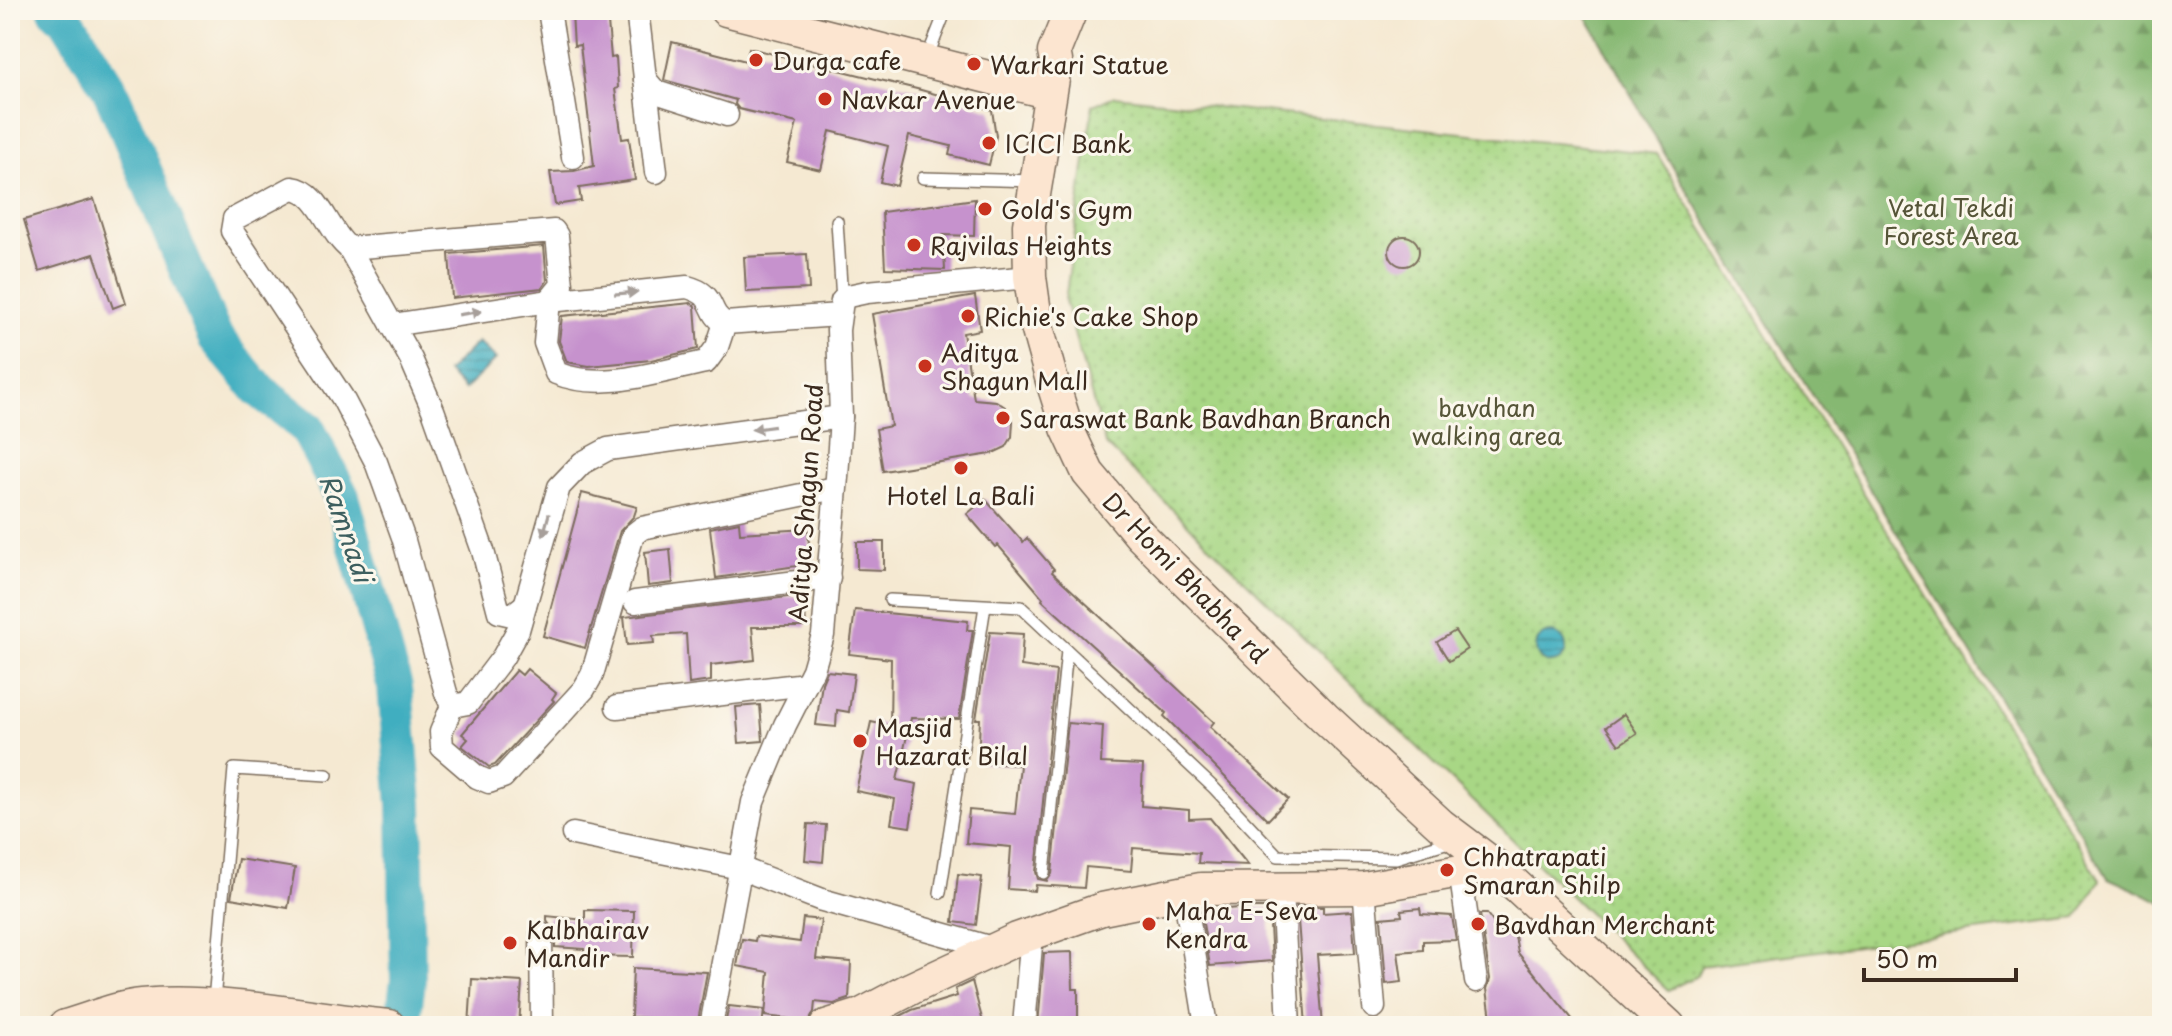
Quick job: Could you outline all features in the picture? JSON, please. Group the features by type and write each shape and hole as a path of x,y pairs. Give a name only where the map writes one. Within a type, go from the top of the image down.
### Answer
{"street":[{"path":"549,10 573,157"},
{"path":"637,10 656,172"},
{"path":"726,10 929,51"},
{"path":"802,10 985,66 1053,75 1066,56 1086,10"},
{"name":"Dr Homi Bhabha rd","path":"1071,10 1054,52 1053,75 1034,181 1029,225 1030,277 1037,327 1052,381 1067,428 1088,473 1140,535 1246,642 1348,739 1459,839 1494,865 1669,1026"},
{"path":"645,79 656,92 727,115"},
{"path":"525,605 512,615 499,612 483,551 433,410 411,359 349,248 340,241 310,196 301,189 292,188 234,219 232,231 342,397 376,462 403,537 452,706 441,732 442,747 477,777 489,782 503,777 584,689 592,675 633,535 642,528 835,488"},
{"path":"349,248 552,230 557,236 562,285 549,301 545,343 556,373 573,380 611,380 706,362 717,347 725,323"},
{"path":"392,325 549,301 687,287 699,290 710,300 717,319 725,323 840,308 848,296 867,292 1030,277"},
{"name":"Aditya Shagun Road","path":"711,1026 753,802 806,684 823,635 841,417 840,308"},
{"path":"452,706 468,703 503,657 518,630 559,487 582,463 608,449 841,417"},
{"path":"635,602 829,578"},
{"path":"617,707 806,684"},
{"path":"573,834 740,868 822,900 996,949"},
{"path":"826,1026 860,1021 912,988 996,949 1102,909 1184,891 1364,888 1494,865"},
{"path":"1460,871 1476,981"},
{"path":"1364,888 1374,1007"},
{"path":"1282,889 1289,1026"},
{"path":"1184,891 1206,1026"},
{"path":"541,934 542,1026"},
{"path":"1024,1026 1032,934"},
{"path":"65,1026 213,1005 368,1025"}],"lane":[{"path":"929,51 946,10"},
{"path":"923,178 1034,181"},
{"path":"837,221 840,308"},
{"path":"890,600 1021,607 1214,788 1278,856 1396,858 1459,839"},
{"path":"940,893 985,606"},
{"path":"1044,873 1067,651"},
{"path":"213,1005 234,769 327,775"}],"green space":[{"name":"Vetal Tekdi Forest Area","path":"1583,10 2162,10 2162,902 2108,878 1663,151"},
{"name":"bavdhan walking area","path":"1115,96 1657,154 2100,880 2077,918 1701,966 1697,976 1668,990 1105,444 1065,301 1093,105"}],"water":[{"path":"478,342 496,359 464,390 447,372"},
{"path":"1551,633 1562,637 1566,648 1562,659 1551,663 1540,659 1536,648 1540,637"}],"building":[{"path":"607,10 611,58 616,57 618,88 615,89 622,139 629,138 635,180 579,188 581,201 555,205 550,172 594,166 580,45 574,46 572,13"},
{"path":"672,42 746,61 749,48 992,110 996,136 989,165 949,155 951,146 909,136 897,186 880,182 888,146 830,131 821,170 787,162 797,123 739,109 736,100 664,80"},
{"path":"94,199 126,303 113,308 94,254 39,271 24,220"},
{"name":"Rajvilas Heights","path":"975,199 974,236 943,235 945,270 885,268 882,212"},
{"path":"1404,236 1415,240 1419,251 1415,262 1404,266 1393,262 1389,251 1393,240"},
{"path":"544,246 547,281 542,288 452,298 449,254"},
{"path":"807,254 809,289 746,292 744,257"},
{"name":"Aditya Shagun Mall","path":"975,296 980,330 963,333 974,399 996,401 1005,407 1013,421 1012,437 1006,447 991,454 883,471 876,429 891,426 872,314"},
{"path":"691,303 695,306 698,349 651,360 589,366 567,362 559,341 562,316"},
{"path":"582,493 637,507 634,516 620,531 585,648 543,636"},
{"path":"985,499 1023,542 1027,538 1054,569 1052,572 1214,722 1210,727 1288,799 1268,820 1164,716 1166,713 1042,600 998,545 995,547 967,514"},
{"path":"739,522 740,533 808,529 810,564 716,578 710,528"},
{"path":"857,542 884,542 884,570 857,569"},
{"path":"670,549 673,583 648,586 645,552"},
{"path":"804,595 806,627 752,627 755,660 711,665 711,681 689,684 686,634 653,636 654,643 627,645 624,617"},
{"path":"855,610 968,621 967,630 973,630 959,719 911,718 897,780 917,784 910,827 891,824 895,799 856,791 871,722 890,726 891,659 849,654"},
{"path":"1455,631 1467,649 1449,661 1437,642"},
{"path":"990,632 1023,634 1021,666 1056,671 1036,872 1038,879 1047,881 1052,874 1068,723 1103,726 1101,763 1143,765 1141,806 1189,810 1189,819 1210,818 1248,865 1198,863 1199,853 1133,848 1131,871 1086,867 1084,888 1036,885 1035,891 1008,889 1011,847 966,843 969,810 1015,814 1020,765 978,763 980,719 976,719"},
{"path":"527,669 556,693 552,699 554,701 495,765 489,767 462,746 468,739 462,734 516,670 522,675"},
{"path":"827,671 854,674 849,712 837,710 836,727 816,725 822,683"},
{"path":"760,705 763,741 739,743 736,707"},
{"path":"1624,714 1637,733 1619,745 1606,727"},
{"path":"808,824 826,825 823,862 805,860"},
{"path":"238,859 295,868 288,908 231,898"},
{"path":"958,874 982,877 976,925 953,922"},
{"path":"1297,907 1323,907 1323,913 1352,911 1355,953 1317,955 1323,1026 1306,1026"},
{"path":"1269,908 1272,961 1210,966 1201,911"},
{"path":"1420,908 1421,914 1452,916 1456,940 1423,941 1423,950 1398,952 1402,982 1386,984 1381,918 1402,916 1401,910"},
{"path":"585,910 634,911 633,957 584,956 584,949 555,947 555,933 547,916 585,920"},
{"path":"1480,914 1487,914 1502,934 1515,936 1518,953 1578,1026 1492,1026 1487,989 1490,979"},
{"path":"803,918 821,920 816,959 851,962 849,999 834,1004 815,1002 814,1012 808,1021 765,1016 769,972 737,966 742,939 755,941 756,936 800,942"},
{"path":"1072,952 1073,989 1078,989 1078,1026 1038,1026 1044,953"},
{"path":"633,968 707,972 698,1021 631,1017"},
{"path":"472,979 522,982 519,1026 469,1026"},
{"path":"972,981 984,1026 881,1026 912,1010 957,996 955,989"},
{"path":"729,1006 764,1010 762,1026 725,1025"}],"waterway":[{"name":"Ramnadi","path":"56,10 68,22 109,88 215,337 258,389 307,428 342,497 395,687 405,804 408,981 402,1026"}],"place":[{"name":"Durga cafe","path":"756,60"},
{"name":"Warkari Statue","path":"974,64"},
{"name":"Navkar Avenue","path":"825,99"},
{"name":"ICICI Bank","path":"989,143"},
{"name":"Gold's Gym","path":"985,209"},
{"name":"Rajvilas Heights","path":"914,245"},
{"name":"Richie's Cake Shop","path":"968,316"},
{"name":"Aditya Shagun Mall","path":"925,366"},
{"name":"Saraswat Bank Bavdhan Branch","path":"1003,418"},
{"name":"Hotel La Bali","path":"961,468"},
{"name":"Masjid Hazarat Bilal","path":"860,741"},
{"name":"Chhatrapati Smaran Shilp","path":"1447,870"},
{"name":"Maha E-Seva Kendra","path":"1149,924"},
{"name":"Bavdhan Merchant","path":"1478,924"},
{"name":"Kalbhairav Mandir","path":"510,943"}]}
